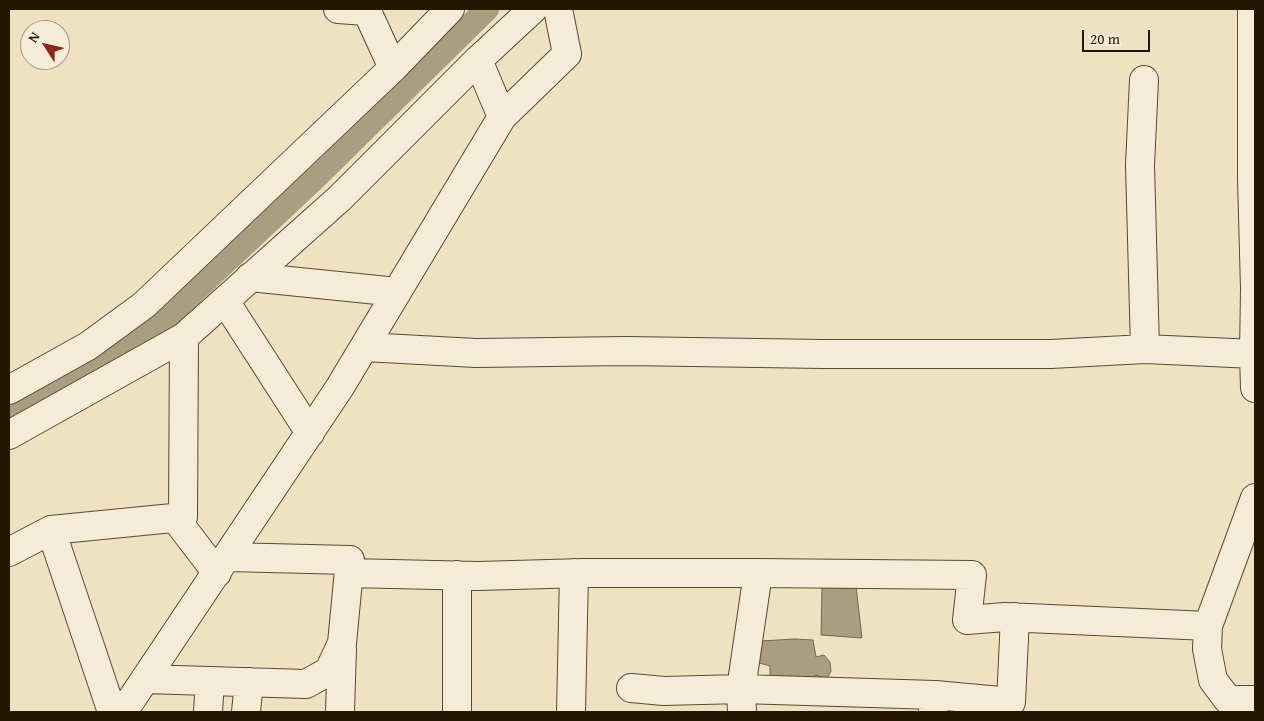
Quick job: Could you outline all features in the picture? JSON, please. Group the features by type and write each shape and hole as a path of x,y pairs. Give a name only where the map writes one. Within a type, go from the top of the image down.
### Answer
{"street":[{"path":"338,9 366,10 394,68"},
{"path":"9,390 88,346 144,304 394,68 450,9"},
{"path":"9,435 184,337 340,198 478,60 533,9"},
{"path":"123,712 310,432 364,347 502,117 567,54 558,9"},
{"path":"1252,9 1255,388"},
{"path":"478,60 502,117"},
{"path":"1144,80 1140,166 1145,349"},
{"path":"250,277 397,292"},
{"path":"225,301 310,432"},
{"path":"9,552 51,530 183,517 184,337"},
{"path":"364,347 476,353 626,351 824,354 1041,354 1145,349 1254,354"},
{"path":"1255,498 1208,626 1207,649 1213,680 1228,700 1255,700"},
{"path":"175,518 222,565 350,560 342,643 340,712"},
{"path":"51,530 112,712"},
{"path":"348,573 457,575 574,573 972,575 967,620 1015,617 1208,626"},
{"path":"571,712 574,573"},
{"path":"742,701 758,573"},
{"path":"457,575 457,712"},
{"path":"631,688 664,701 1012,702 1015,617"},
{"path":"145,679 306,684 329,671 342,643"},
{"path":"208,712 210,681"},
{"path":"246,712 249,682"}],"shaded area":[{"path":"856,586 862,638 821,635 822,587"},
{"path":"813,640 816,657 824,655 830,662 831,671 827,679 815,675 810,691 770,679 770,666 756,662 760,641"}],"waterway":[{"path":"9,413 169,315 315,178 487,9"}]}
